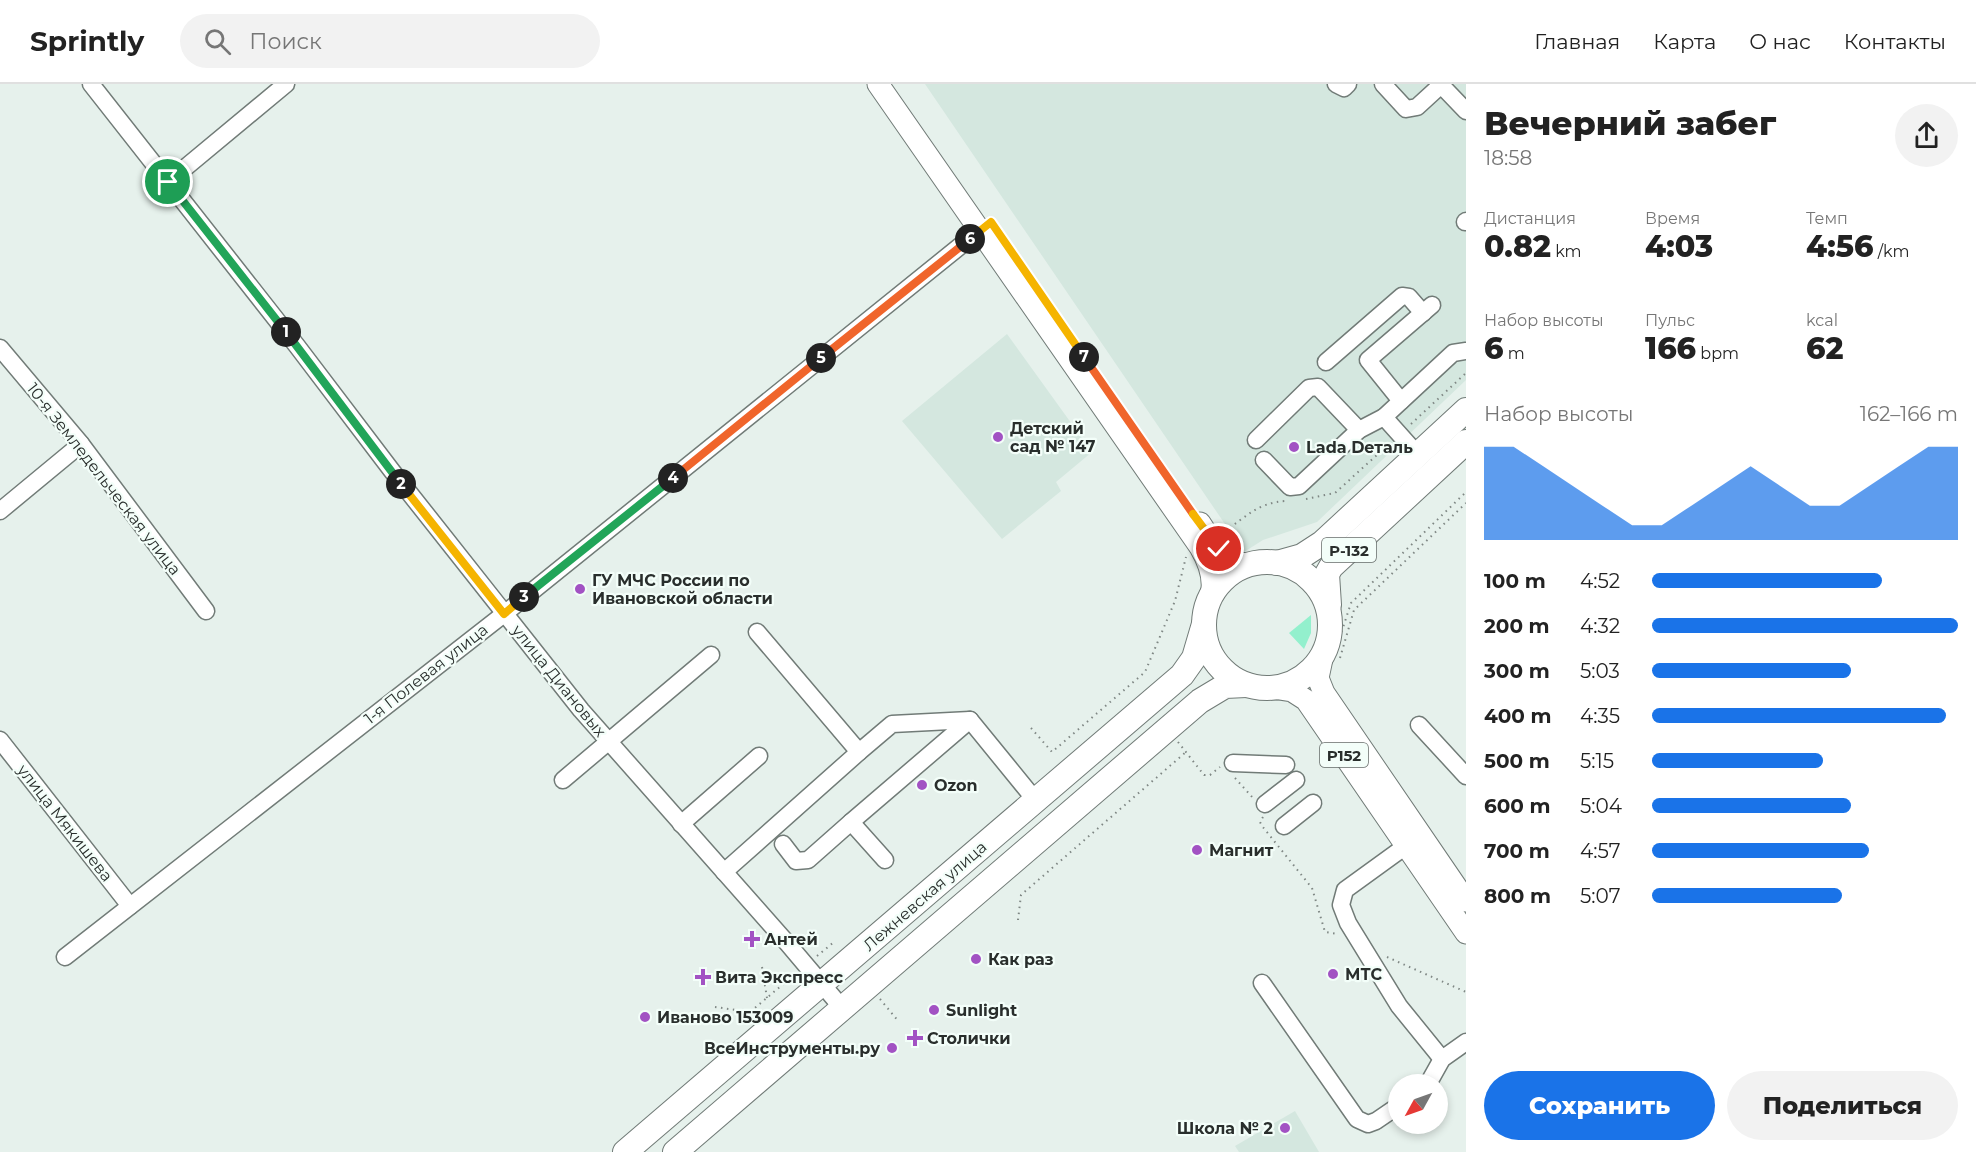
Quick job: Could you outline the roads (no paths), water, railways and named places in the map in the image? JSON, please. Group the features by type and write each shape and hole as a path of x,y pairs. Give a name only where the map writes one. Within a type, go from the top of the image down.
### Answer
{"highway":[{"name":"Р-132","path":"1266,563 1302,556 1322,543 1466,410"},
{"name":"Р-132","path":"1329,610 1327,574 1331,567 1466,442"},
{"path":"1266,563 1289,566 1310,579 1324,599 1329,610 1331,660 1293,682 1256,686 1226,672 1216,661 1206,640 1204,624 1210,599 1226,578 1240,569 1266,563"},
{"name":"Лежневская улица","path":"626,1152 1186,671 1198,650 1204,624"},
{"name":"Лежневская улица","path":"675,1152 1200,701 1225,686 1256,686"}],"main road":[{"path":"879,84 985,226 1211,540 1233,563 1266,563"},
{"path":"895,84 985,226 1205,555 1213,579 1210,599"},
{"name":"Р152","path":"1331,660 1318,674 1320,688 1413,840 1466,933"},
{"name":"Р152","path":"1256,686 1292,691 1306,700 1413,840 1463,889"}],"street":[{"name":"улица Диановых","path":"91,84 504,614 608,741 843,1009"},
{"path":"168,182 286,84"},
{"path":"1336,84 1344,88 1348,84"},
{"path":"1383,84 1406,109 1417,107 1442,85 1466,111"},
{"name":"1-я Полевая улица","path":"65,957 504,614 985,226"},
{"path":"1326,362 1402,296 1409,297 1427,309 1368,360"},
{"path":"1351,340 1401,401"},
{"name":"10-я Земледельческая улица","path":"0,348 81,444 206,611"},
{"path":"1264,460 1290,487 1299,486 1359,430 1384,417 1454,354 1466,351"},
{"path":"1256,440 1309,388 1318,387 1359,430"},
{"path":"1384,417 1418,454"},
{"path":"0,511 81,444"},
{"path":"757,632 859,752"},
{"path":"563,780 711,655"},
{"path":"970,720 1036,801"},
{"path":"724,873 892,724 970,720"},
{"path":"783,844 796,861 808,860 970,720"},
{"path":"1419,725 1466,776"},
{"name":"улица Мякишева","path":"0,740 130,906"},
{"path":"681,824 759,756"},
{"path":"1229,769 1286,765"},
{"path":"1261,808 1296,780"},
{"path":"1284,826 1313,803"},
{"path":"851,822 885,860"},
{"path":"1413,840 1345,890 1341,905 1348,923 1399,1006 1442,1059"},
{"path":"1262,982 1357,1119 1368,1124 1388,1113"},
{"path":"1434,1074 1442,1059 1466,1042"}],"place":[{"name":"Детский сад № 147","path":"998,437"},
{"name":"Lada Dеталь","path":"1294,447"},
{"name":"ГУ МЧС России по Ивановской области","path":"580,589"},
{"name":"Ozon","path":"922,785"},
{"name":"Магнит","path":"1197,850"},
{"name":"Антей","path":"752,939"},
{"name":"Как раз","path":"976,959"},
{"name":"МТС","path":"1333,974"},
{"name":"Вита Экспресс","path":"703,977"},
{"name":"Sunlight","path":"934,1010"},
{"name":"Иваново 153009","path":"645,1017"},
{"name":"Столички","path":"915,1038"},
{"name":"ВсеИнструменты.ру","path":"892,1048"},
{"name":"Школа № 2","path":"1285,1128"}]}
